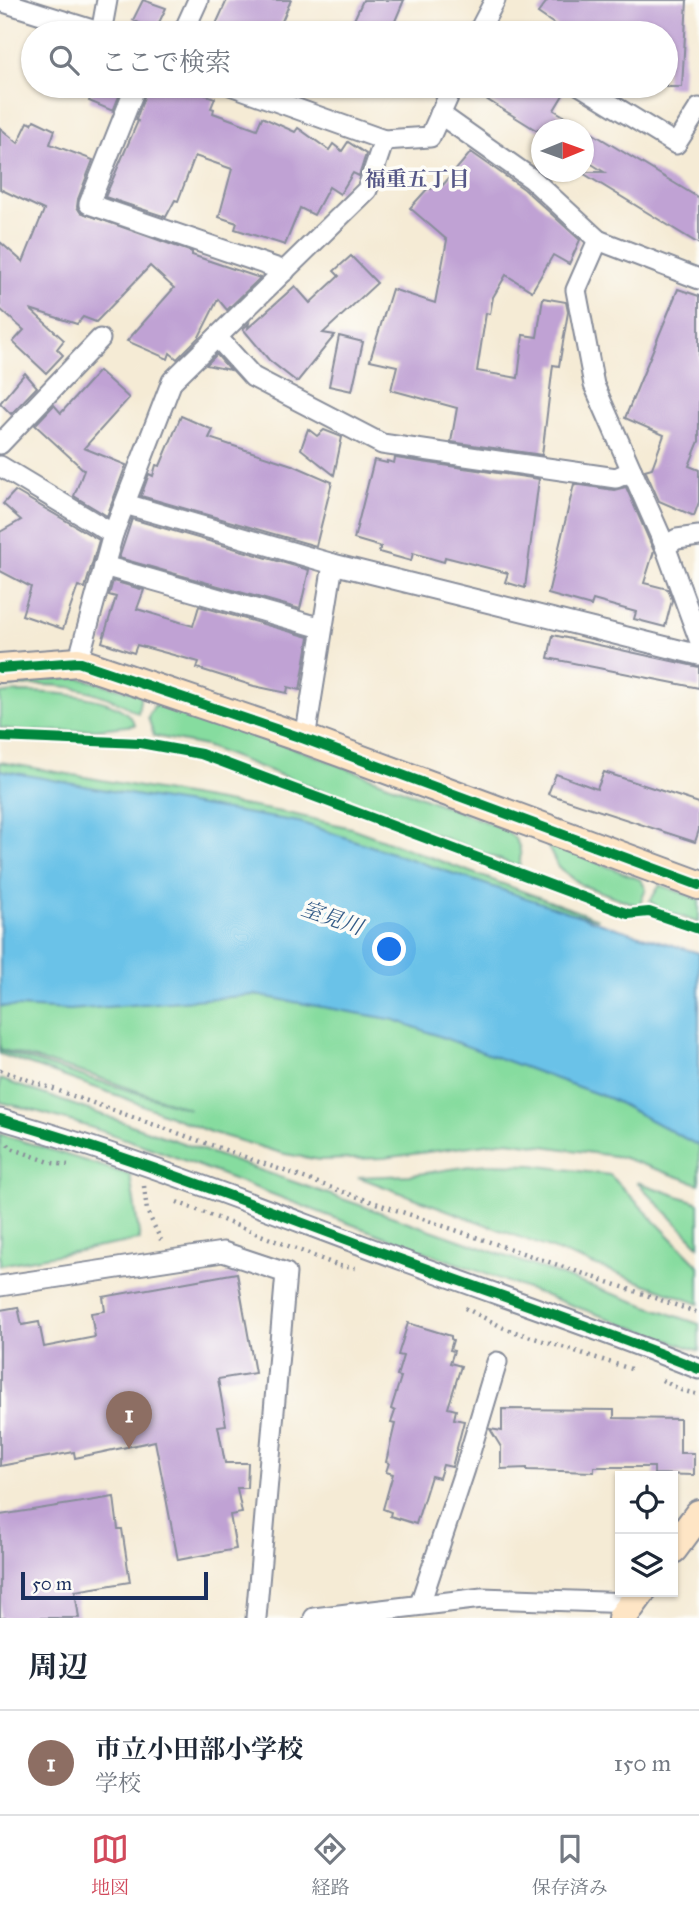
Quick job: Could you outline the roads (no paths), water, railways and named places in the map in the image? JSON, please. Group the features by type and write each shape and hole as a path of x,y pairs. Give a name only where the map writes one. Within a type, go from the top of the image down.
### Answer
{"street":[{"path":"104,21 107,0"},
{"path":"188,21 198,0"},
{"path":"488,21 495,0"},
{"path":"1,4 60,21"},
{"path":"131,98 89,204 285,271"},
{"path":"267,98 384,140 430,136 447,98"},
{"path":"601,98 676,144 699,108"},
{"path":"440,114 531,179 598,240 699,279"},
{"path":"78,662 113,534 172,381 367,190 384,140"},
{"path":"598,240 576,290 594,385 665,546 699,639"},
{"path":"216,337 253,377 382,444 616,478 632,471"},
{"path":"0,444 100,339"},
{"path":"0,466 113,534"},
{"path":"125,504 332,564 699,655"},
{"path":"665,546 677,538 699,536"},
{"path":"305,740 332,564"},
{"path":"104,566 322,628"},
{"path":"0,668 78,662 305,740 699,886"},
{"path":"0,1119 131,1158 408,1262 620,1337 699,1369"},
{"path":"0,1286 223,1252 286,1273 256,1618"},
{"path":"420,1604 497,1362"},
{"path":"678,1542 699,1514"},
{"path":"314,1618 482,1598 631,1604"}],"water":[{"name":"室見川","path":"0,770 299,822 699,953 699,1146 611,1099 395,1020 255,995 70,1010 0,1006"}],"place":[{"name":"市立小田部小学校","path":"129,1449"}],"district":[{"name":"福重五丁目","path":"417,179"}]}
